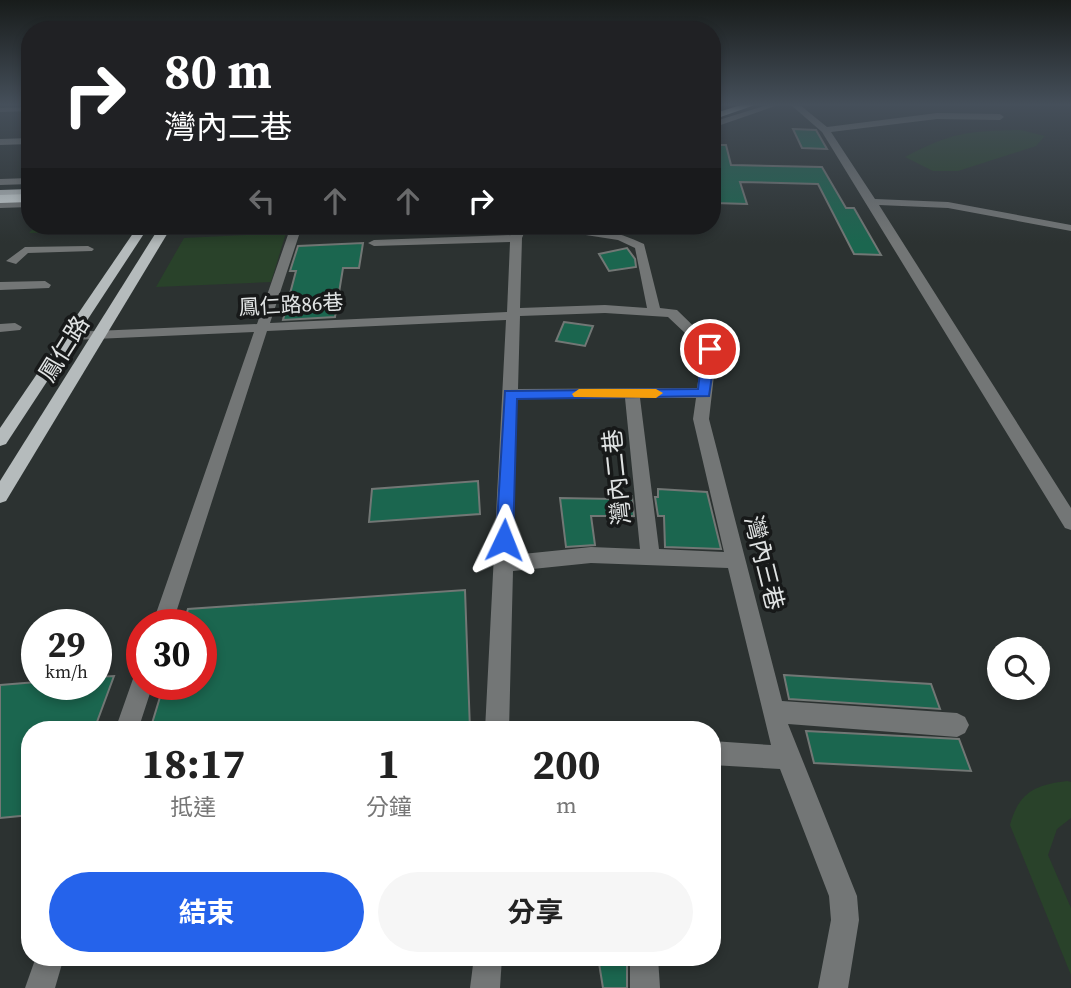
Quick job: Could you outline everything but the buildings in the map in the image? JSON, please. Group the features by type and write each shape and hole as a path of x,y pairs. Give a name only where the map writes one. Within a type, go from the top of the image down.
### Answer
{"highway":[{"path":"0,188 21,189"},
{"path":"0,199 21,198"}],"main road":[{"path":"0,193 21,191"},
{"name":"鳳仁路","path":"0,440 72,336 137,235"},
{"name":"鳳仁路","path":"0,496 164,235"}],"street":[{"path":"839,151 1071,523"},
{"path":"0,182 21,181"},
{"path":"872,202 948,205 1071,228"},
{"path":"0,205 21,204"},
{"path":"167,609 293,235"},
{"path":"374,243 479,235"},
{"path":"497,721 513,314 519,235"},
{"path":"608,235 621,237 640,246 654,312"},
{"path":"6,263 25,250 88,249"},
{"path":"0,286 45,285"},
{"name":"灣內三巷","path":"513,314 672,313 710,349 701,419 779,736 843,897 845,920 834,988"},
{"name":"鳳仁路86巷","path":"72,336 513,314"},
{"path":"0,328 15,327"},
{"name":"灣內二巷","path":"632,393 650,555"},
{"name":"灣內二巷","path":"510,394 704,393"},
{"name":"灣內二巷","path":"503,564 591,555 737,560"},
{"path":"129,721 136,700"},
{"path":"773,712 957,725"},
{"path":"721,754 788,758"},
{"path":"40,988 47,966"},
{"path":"485,988 487,966"},
{"path":"644,966 645,988"}],"green space":[{"path":"917,151 1020,151 958,171 933,171 905,157"},
{"path":"285,235 271,282 156,287 184,238"},
{"path":"1071,782 1071,818 1057,829 1048,855 1071,908 1071,975 1010,825 1018,805 1030,792 1046,785"}],"slow traffic":[{"path":"579,394 656,393"}],"route":[{"path":"504,540 510,394 704,393 710,349"}]}
